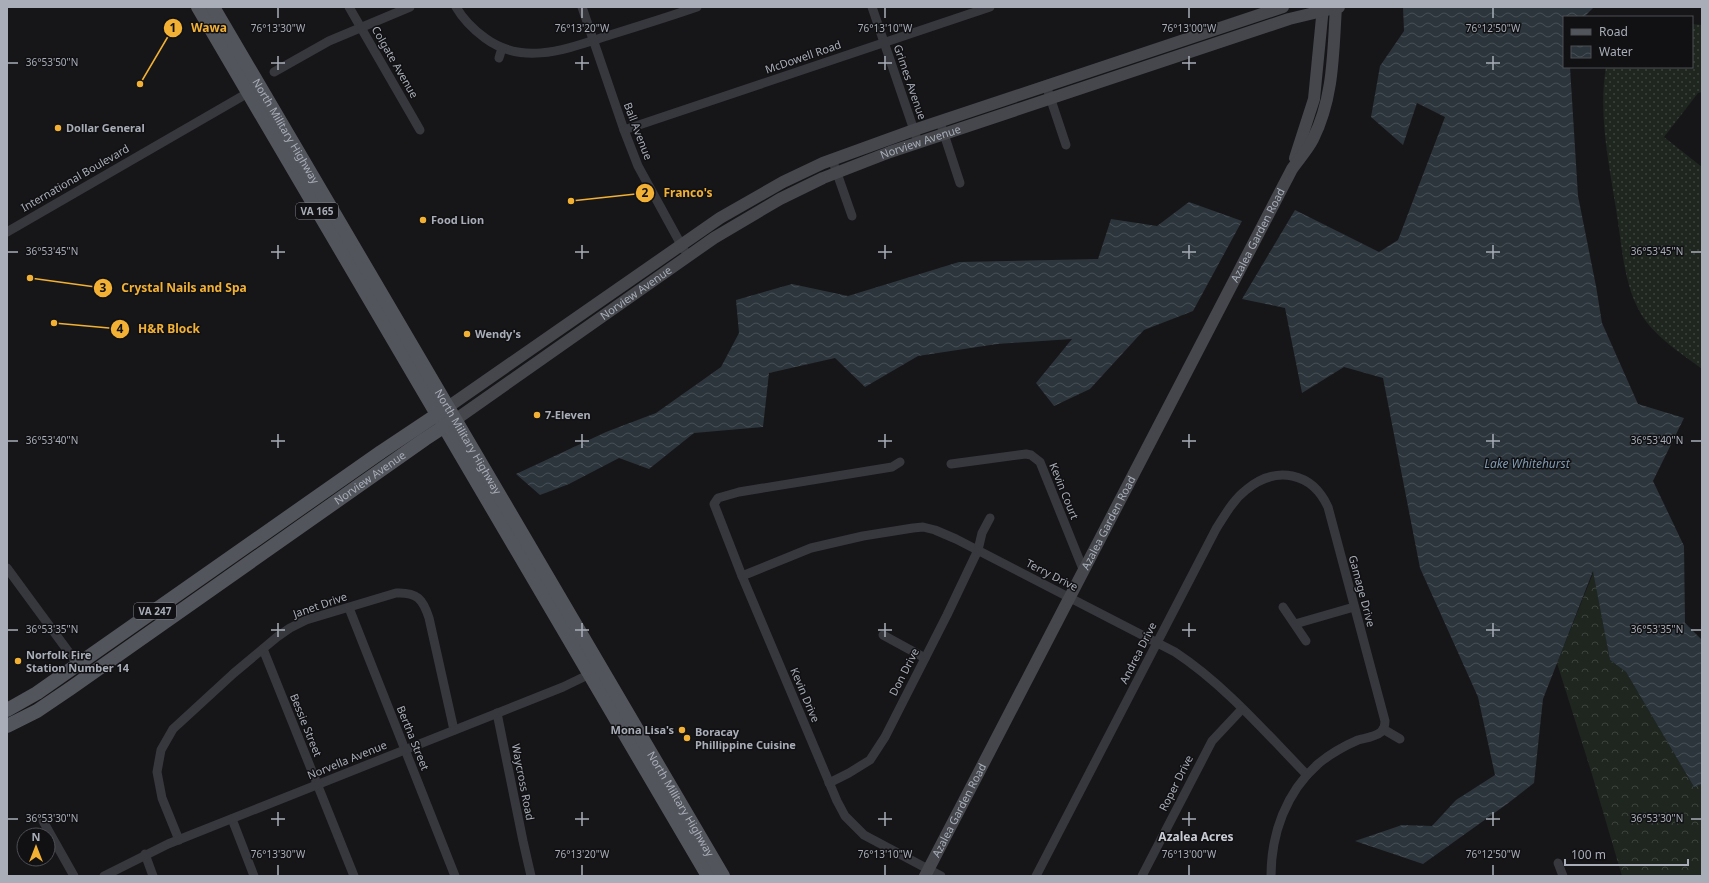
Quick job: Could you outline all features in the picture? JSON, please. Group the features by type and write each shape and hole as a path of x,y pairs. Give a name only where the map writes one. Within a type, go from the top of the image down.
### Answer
{"main road":[{"name":"North Military Highway","path":"198,7 254,89"},
{"name":"North Military Highway","path":"213,7 254,89 595,671 708,876"},
{"name":"Norview Avenue","path":"7,710 37,693 77,666 681,245 746,202 783,182 832,159 1046,85 1283,7"},
{"name":"Norview Avenue","path":"7,726 37,711 688,257 756,212 837,172 918,143 1289,19 1323,9 1337,7"},
{"name":"Azalea Garden Road","path":"926,873 1292,169 1312,140 1326,105 1332,78 1337,7"},
{"name":"Azalea Garden Road","path":"1292,169 1314,99 1323,9"},
{"name":"North Military Highway","path":"595,671 723,876"}],"street":[{"name":"Colgate Avenue","path":"349,7 420,130"},
{"path":"274,72 329,41 410,7"},
{"path":"456,7 468,23 479,34 492,43 502,48 523,53 547,53 573,47 697,7"},
{"name":"Ball Avenue","path":"582,7 624,130 648,184 688,257"},
{"name":"Grimes Avenue","path":"872,7 918,143"},
{"name":"McDowell Road","path":"624,130 990,7"},
{"path":"499,58 502,48"},
{"path":"1046,85 1066,145"},
{"name":"International Boulevard","path":"7,232 254,89"},
{"path":"940,121 960,183"},
{"path":"832,159 852,216"},
{"name":"Kevin Court","path":"951,464 1026,454 1036,458 1040,462 1083,569"},
{"name":"Kevin Drive","path":"900,462 892,467 739,492 718,498 714,504 742,576 829,783 845,816 864,835 926,873 941,876"},
{"name":"Gamage Drive","path":"1292,475 1313,486 1324,498 1328,507 1385,721 1383,729"},
{"name":"Andrea Drive","path":"1036,876 1216,529 1237,497 1252,485 1272,476 1292,475"},
{"name":"Don Drive","path":"829,783 864,764 873,757 885,737 978,550 982,534 990,518"},
{"name":"Terry Drive","path":"742,576 811,548 851,538 913,528 935,530 978,550 1069,597 1157,643 1193,664 1242,709 1307,775"},
{"path":"7,568 86,677"},
{"name":"Janet Drive","path":"179,840 162,798 159,783 158,763 163,744 172,729 181,720 263,649 290,628 306,620 396,594 412,595 423,602 429,618 454,730"},
{"path":"1283,607 1306,641"},
{"path":"1295,624 1354,607"},
{"name":"Bertha Street","path":"349,608 456,876"},
{"path":"883,635 925,658"},
{"name":"Bessie Street","path":"263,649 354,876"},
{"name":"Norvella Avenue","path":"104,876 144,854 563,687 595,671"},
{"name":"Roper Drive","path":"1142,876 1212,741 1242,709"},
{"name":"Waycross Road","path":"497,713 531,876"},
{"path":"1271,876 1273,845 1279,821 1290,799 1307,775 1338,750 1358,740 1380,733 1383,729 1400,739"},
{"path":"232,820 254,876"},
{"path":"44,821 74,876"},
{"path":"144,854 153,876"},
{"path":"1558,863 1563,876"}],"green space":[{"path":"1693,24 1702,25 1702,92 1698,93 1664,137 1702,167 1702,369 1653,330 1641,314 1630,289 1622,249 1605,138 1603,103 1606,68 1693,68"},
{"path":"1594,571 1610,660 1626,672 1694,787 1702,784 1702,876 1622,876 1557,663"}],"water":[{"name":"Lake Whitehurst","path":"1403,7 1594,7 1585,16 1563,16 1563,68 1570,68 1578,196 1602,323 1638,404 1684,418 1653,481 1684,546 1685,623 1702,640 1702,784 1694,787 1626,672 1610,660 1593,571 1543,699 1534,783 1423,864 1355,841 1402,825 1432,826 1456,800 1495,775 1478,697 1420,568 1383,378 1344,367 1302,393 1285,308 1242,299 1295,210 1379,252 1398,240 1445,117 1417,103 1403,145 1371,117 1380,66 1404,31"},
{"path":"1189,202 1242,221 1193,311 1144,330 1090,389 1054,406 1036,383 1072,339 997,344 918,356 865,387 835,358 769,373 763,427 694,433 649,469 619,458 569,484 540,495 516,474 606,432 656,413 721,367 739,333 736,300 792,284 848,296 959,262 1098,259 1111,219 1157,226"}],"place":[{"name":"Wawa","path":"140,84"},
{"name":"Dollar General","path":"58,128"},
{"name":"Franco's","path":"571,201"},
{"name":"Food Lion","path":"423,220"},
{"name":"Crystal Nails and Spa","path":"30,278"},
{"name":"H&R Block","path":"54,323"},
{"name":"Wendy's","path":"467,334"},
{"name":"7-Eleven","path":"537,415"},
{"name":"Norfolk Fire Station Number 14","path":"18,661"},
{"name":"Mona Lisa's","path":"682,730"},
{"name":"Boracay Phillippine Cuisine","path":"687,738"}],"district":[{"name":"Azalea Acres","path":"1196,837"}]}
